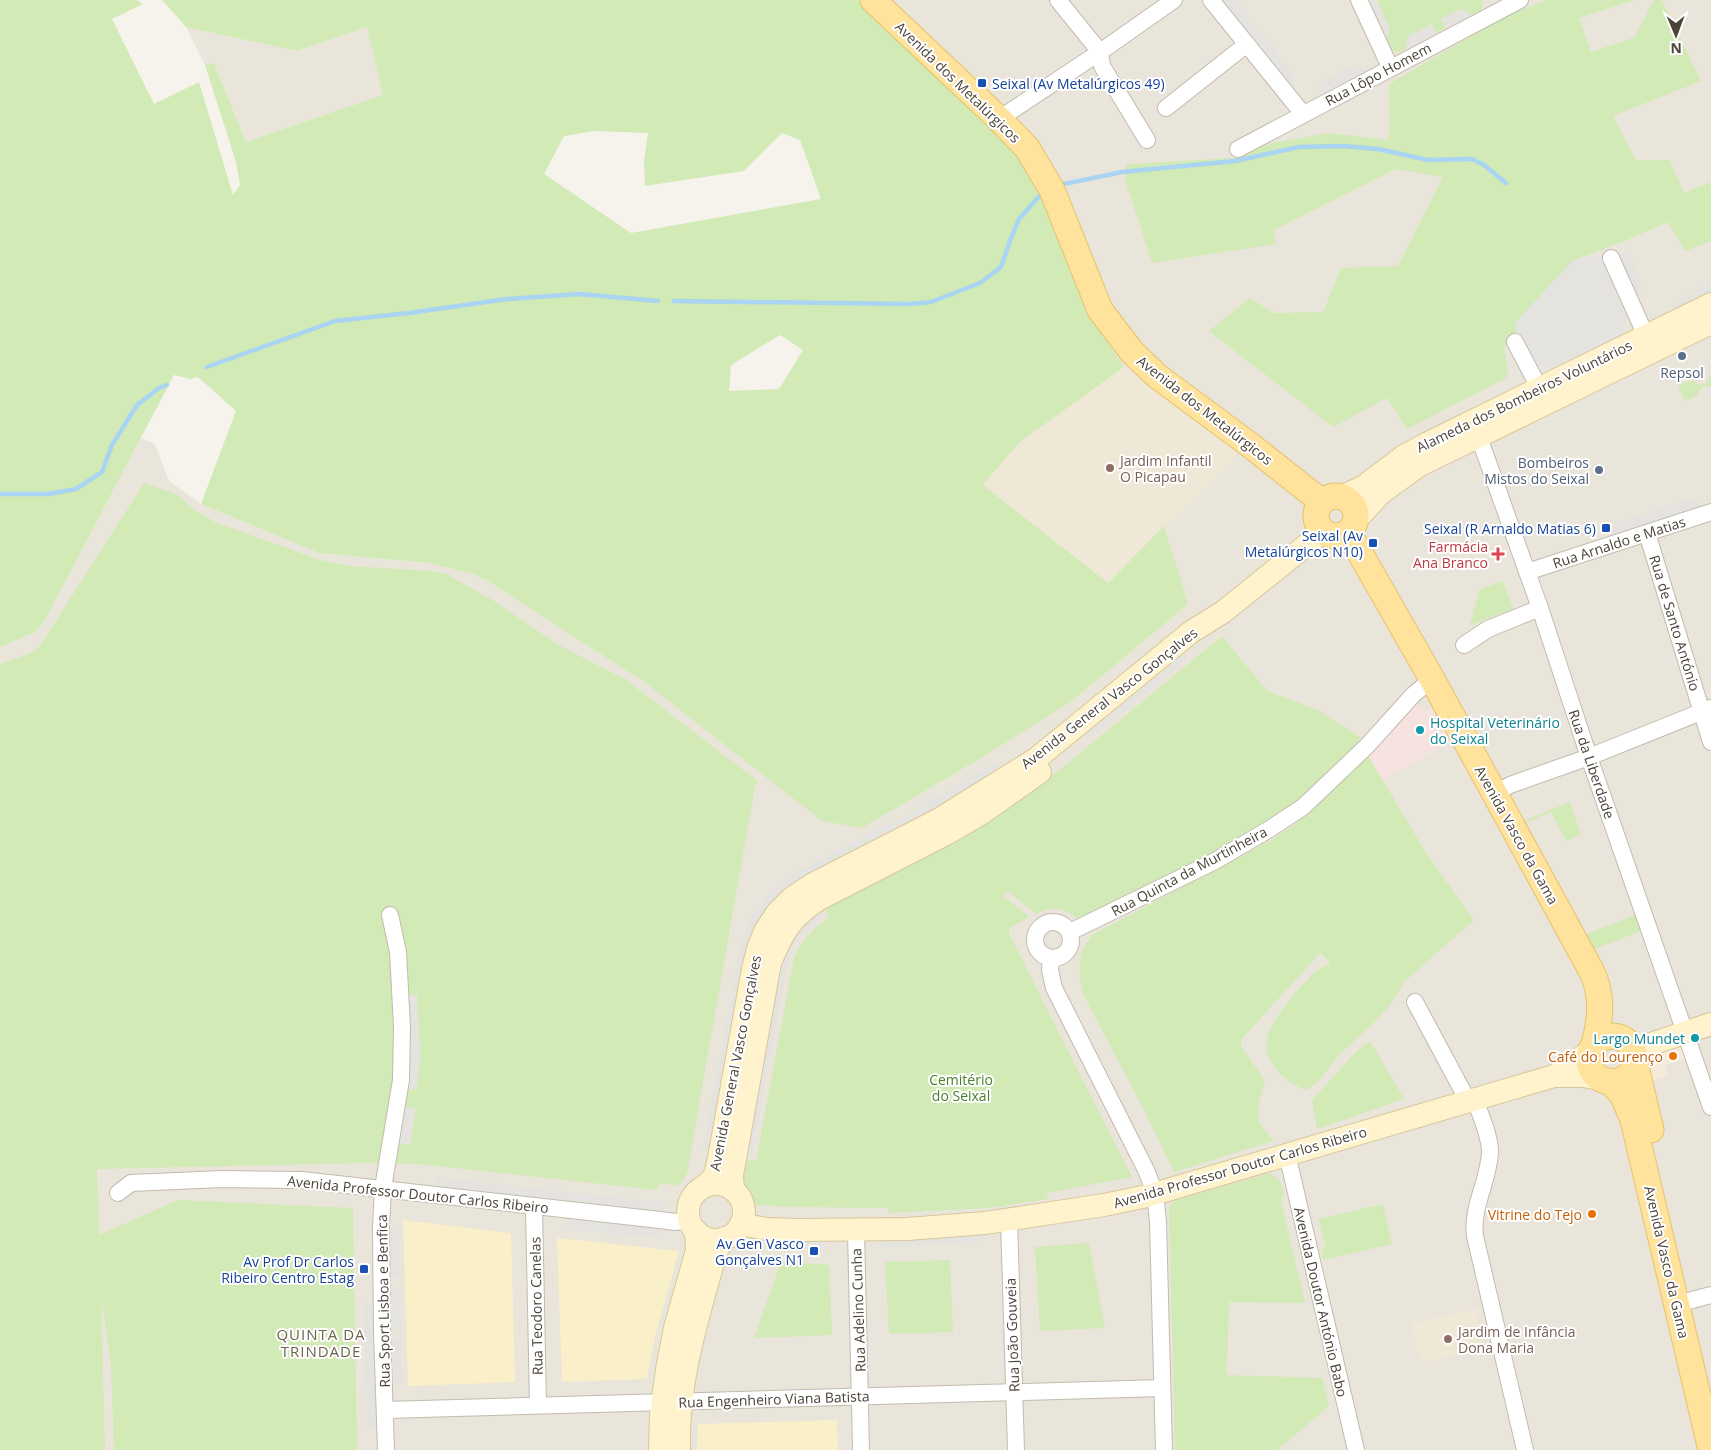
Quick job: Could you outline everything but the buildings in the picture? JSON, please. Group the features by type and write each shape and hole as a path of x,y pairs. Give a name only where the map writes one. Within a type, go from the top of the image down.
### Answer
{"main road":[{"name":"Avenida dos Metalúrgicos","path":"873,0 999,119 1027,148 1052,190 1100,310 1132,352 1157,376 1250,445 1332,499"},
{"name":"Alameda dos Bombeiros Voluntários","path":"1332,499 1363,487 1404,456 1476,429 1650,343 1711,304"},
{"name":"Alameda dos Bombeiros Voluntários","path":"1650,343 1711,323"},
{"name":"Alameda dos Bombeiros Voluntários","path":"1352,526 1381,493 1418,466 1476,429"},
{"path":"1332,499 1349,500 1354,506 1356,513 1352,526 1336,536 1324,531 1318,525 1317,509 1332,499"},
{"path":"1352,526 1430,675"},
{"name":"Avenida General Vasco Gonçalves","path":"706,1186 715,1175 719,1158 758,949 765,931 777,913 792,898 813,884 938,820 1036,759 1191,632 1222,612 1324,531"},
{"name":"Avenida General Vasco Gonçalves","path":"733,1190 732,1175 770,963 779,941 789,925 804,908 948,833 1015,791 1050,764 1074,740 1197,640 1222,612"},
{"name":"Avenida Vasco da Gama","path":"1430,675 1592,972 1607,996 1633,1053 1693,1300 1711,1384"},
{"name":"Avenida Vasco da Gama","path":"1592,972 1598,988 1600,1007 1599,1026 1593,1047"},
{"path":"1633,1053 1711,1024"},
{"path":"1616,1036 1622,1038 1633,1053 1629,1074 1624,1078 1607,1081 1584,1076 1554,1076 1574,1064 1603,1038 1616,1036"},
{"path":"1593,1047 1590,1055 1591,1067 1594,1072 1607,1081"},
{"name":"Avenida Professor Doutor Carlos Ribeiro","path":"741,1224 772,1230 856,1231 933,1228 1009,1220 1113,1204 1554,1076"},
{"name":"Avenida Vasco da Gama","path":"1607,1081 1623,1096 1633,1120 1693,1300 1711,1450"},
{"path":"679,1450 671,1402 670,1349 697,1250 689,1208 691,1201 706,1186 720,1184 733,1190 741,1200 744,1212 741,1224 737,1230 724,1238 709,1239 693,1225"},
{"path":"660,1450 671,1402 684,1372 716,1252 724,1238"}],"street":[{"path":"1058,0 1100,52 1102,66 1147,140"},
{"path":"999,119 1174,0"},
{"path":"1211,0 1303,114"},
{"path":"1359,0 1390,67"},
{"name":"Rua Lôpo Homem","path":"1238,149 1390,67 1496,5 1520,0"},
{"path":"1166,108 1247,44"},
{"path":"1611,258 1650,343"},
{"path":"1515,342 1543,396"},
{"name":"Rua da Liberdade","path":"1476,429 1540,608 1589,756 1711,1107"},
{"name":"Rua Arnaldo e Matias","path":"1527,572 1711,512"},
{"name":"Rua de Santo António","path":"1647,533 1707,710 1711,742"},
{"path":"1464,645 1488,629 1540,608"},
{"name":"Rua Quinta da Murtinheira","path":"1070,932 1214,861 1268,830 1303,807 1367,746 1430,675"},
{"path":"1494,794 1510,785 1707,710"},
{"name":"Rua Sport Lisboa e Benfica","path":"386,1450 381,1236 383,1188 401,1080 402,1027 398,952 390,915"},
{"path":"1055,921 1061,923 1070,932 1072,943 1062,956 1051,958 1045,957 1036,948 1034,941 1038,929 1048,922 1055,921"},
{"path":"1051,958 1050,970 1054,988 1146,1170 1155,1193 1158,1222 1164,1450"},
{"path":"1415,1002 1471,1100 1488,1138 1490,1153 1475,1215 1475,1236 1525,1450"},
{"name":"Avenida Doutor António Babo","path":"1287,1154 1356,1450"},
{"name":"Avenida Professor Doutor Carlos Ribeiro","path":"118,1192 130,1183 222,1179 302,1180 693,1225"},
{"name":"Rua Teodoro Canelas","path":"534,1207 538,1405"},
{"name":"Rua João Gouveia","path":"1009,1220 1016,1450"},
{"name":"Rua Adelino Cunha","path":"856,1231 861,1450"},
{"name":"Rua Engenheiro Viana Batista","path":"385,1410 1162,1388"}],"shaded area":[{"path":"859,0 1711,0 1711,1450 0,1450 0,647 33,633 44,622 141,438 155,444 169,481 201,504 319,553 429,563 473,574 486,580 647,684 862,828 978,760 1072,701 1188,604 1020,442 1124,367 1088,314 996,132"},
{"path":"1221,0 1235,0 1294,74 1293,89"},
{"path":"1365,0 1377,0 1390,29 1385,43"},
{"path":"1461,9 1473,15 1446,29 1441,19"},
{"path":"1432,24 1437,33 1406,50 1407,37"},
{"path":"186,27 297,51 367,27 384,95 246,142 214,63 205,65"},
{"path":"1356,64 1367,70 1319,96 1320,83"},
{"path":"1627,251 1644,289 1637,298 1617,256"},
{"path":"1602,255 1629,312 1622,338 1560,370 1538,366 1514,324 1573,260"},
{"path":"1711,284 1711,297 1681,312 1672,307 1675,302"},
{"name":"Jardim Infantil O Picapau","path":"1124,367 1239,452 1108,583 983,485 1020,442"},
{"path":"1690,499 1702,506 1609,536 1615,524"},
{"path":"1185,654 1188,657 1172,672 1089,740 1085,736"},
{"path":"1416,702 1426,711 1433,707 1451,741 1382,780 1367,754"},
{"path":"997,762 1004,773 802,884 713,1149 703,1147 741,945 752,916 781,883 802,869 912,812"},
{"path":"819,907 823,916 796,943 788,961 752,1156 742,1154 780,951"},
{"path":"407,995 417,995 420,1054 417,1089 407,1090"},
{"path":"1679,1047 1682,1049 1686,1059 1665,1065 1668,1076 1649,1082 1646,1058"},
{"path":"405,1107 416,1109 410,1145 399,1143"},
{"path":"436,1177 666,1203 665,1213 435,1187"},
{"path":"565,1219 661,1228 660,1238 564,1229"},
{"path":"398,1228 400,1277 389,1277 388,1229"},
{"path":"983,1231 984,1241 881,1248 881,1238"},
{"path":"778,1237 826,1238 826,1249 778,1248"},
{"path":"389,1288 400,1288 401,1330 390,1331"},
{"path":"374,1302 378,1427 367,1427 364,1304"},
{"name":"Jardim de Infância Dona Maria","path":"1480,1308 1481,1315 1476,1316 1484,1348 1421,1363 1411,1324"},
{"path":"402,1339 402,1382 392,1382 391,1340"}],"green space":[{"path":"0,0 137,0 143,4 112,19 154,104 199,82 233,195 240,185 236,162 205,65 214,63 246,142 383,95 367,27 297,51 186,27 162,0 859,0 1019,155 1038,185 1088,314 1124,367 1020,442 983,485 1108,583 1164,526 1188,604 1072,701 978,760 862,828 822,821 647,684 486,580 473,574 429,563 319,553 201,504 236,411 198,377 190,379 174,375 44,622 33,633 0,647","holes":["595,131 648,133 644,160 645,186 744,171 782,133 800,140 821,199 631,233 544,174 564,136","780,335 803,350 779,389 729,391 731,365"]},
{"path":"1365,0 1483,0 1483,6 1480,11 1399,52 1392,51"},
{"path":"1547,0 1634,0 1579,18 1591,52 1635,37 1654,0 1662,0 1701,81 1613,116 1636,160 1670,160 1684,193 1711,182 1711,241 1685,251 1668,222 1574,260 1504,348 1508,374 1506,378 1407,429 1387,398 1333,427 1209,331 1250,298 1274,313 1323,312 1341,268 1398,266 1443,177 1396,169 1274,230 1276,244 1152,263 1125,180 1126,164 1234,158 1272,143 1329,133 1388,140 1390,130 1389,84 1506,16"},
{"path":"1709,374 1711,374 1711,387 1704,386 1699,390 1698,396 1684,401 1678,385 1692,380 1699,385 1703,384 1707,381"},
{"path":"144,483 176,494 196,511 217,523 320,560 350,566 431,571 446,574 494,601 557,644 626,680 759,782 755,786 687,1174 678,1187 659,1183 657,1190 418,1164 365,1163 97,1169 99,1235 178,1200 353,1208 357,1450 114,1450 111,1366 101,1293 105,1450 0,1450 0,664 31,653 40,646"},
{"path":"1503,581 1513,609 1470,625 1480,589"},
{"name":"Cemitério do Seixal","path":"1222,636 1267,691 1318,710 1361,738 1317,785 1264,829 1078,919 1068,912 1058,909 1047,909 1036,914 1008,891 1003,896 1004,899 1007,899 1029,917 1010,928 1009,934 1132,1177 1047,1193 1048,1199 988,1208 889,1213 888,1208 756,1205 744,1182 746,1160 756,1161 794,958 808,935 829,918 825,908 936,852 1020,800"},
{"path":"1367,754 1428,856 1474,920 1403,983 1398,993 1383,1012 1341,1053 1317,1083 1307,1090 1290,1082 1276,1070 1271,1062 1266,1045 1268,1035 1275,1020 1288,1002 1314,973 1331,963 1320,953 1241,1040 1241,1046 1265,1081 1258,1115 1261,1125 1273,1141 1174,1172 1142,1106 1084,996 1080,980 1080,964 1083,949 1092,935 1289,829 1324,799"},
{"path":"1570,802 1581,835 1566,841 1551,812 1522,824 1521,822"},
{"path":"1636,915 1642,931 1591,950 1583,935"},
{"path":"1370,1041 1404,1099 1317,1129 1312,1100 1356,1052"},
{"path":"1268,1174 1278,1179 1282,1188 1284,1195 1281,1200 1305,1303 1229,1302 1227,1375 1322,1378 1329,1406 1277,1450 1175,1450 1169,1208 1177,1200"},
{"path":"1383,1204 1392,1244 1323,1260 1321,1250 1326,1248 1319,1219"},
{"path":"1089,1243 1105,1328 1040,1331 1035,1247"},
{"path":"950,1260 953,1332 889,1334 885,1262"},
{"path":"781,1261 829,1265 832,1335 754,1338"}],"sand":[{"path":"403,1220 511,1233 515,1382 408,1386"},
{"path":"557,1238 679,1251 656,1333 647,1379 562,1382"},
{"path":"837,1420 838,1450 697,1450 698,1424"}],"waterway":[{"path":"1064,184 1122,172 1235,161 1299,147 1343,146 1378,149 1428,160 1472,159 1484,165 1506,183"},
{"path":"674,301 910,304 931,302 980,283 1001,267 1019,219 1043,192"},
{"path":"207,367 335,321 507,299 580,294 658,301"},
{"path":"0,494 48,494 76,489 102,472 112,445 137,405 159,388 167,385"}],"place":[{"name":"Seixal (Av Metalúrgicos 49)","path":"982,83"},
{"name":"Repsol","path":"1682,356"},
{"name":"Jardim Infantil O Picapau","path":"1110,468"},
{"name":"Bombeiros Mistos do Seixal","path":"1599,470"},
{"name":"Seixal (R Arnaldo Matias 6)","path":"1606,528"},
{"name":"Seixal (Av Metalúrgicos N10)","path":"1373,543"},
{"name":"Farmácia Ana Branco","path":"1498,554"},
{"name":"Hospital Veterinário do Seixal","path":"1420,730"},
{"name":"Largo Mundet","path":"1695,1038"},
{"name":"Café do Lourenço","path":"1673,1056"},
{"name":"Vitrine do Tejo","path":"1592,1214"},
{"name":"Av Gen Vasco Gonçalves N1","path":"814,1251"},
{"name":"Av Prof Dr Carlos Ribeiro Centro Estag","path":"364,1269"},
{"name":"Jardim de Infância Dona Maria","path":"1448,1339"}],"district":[{"name":"QUINTA DA TRINDADE","path":"321,1342"}]}
